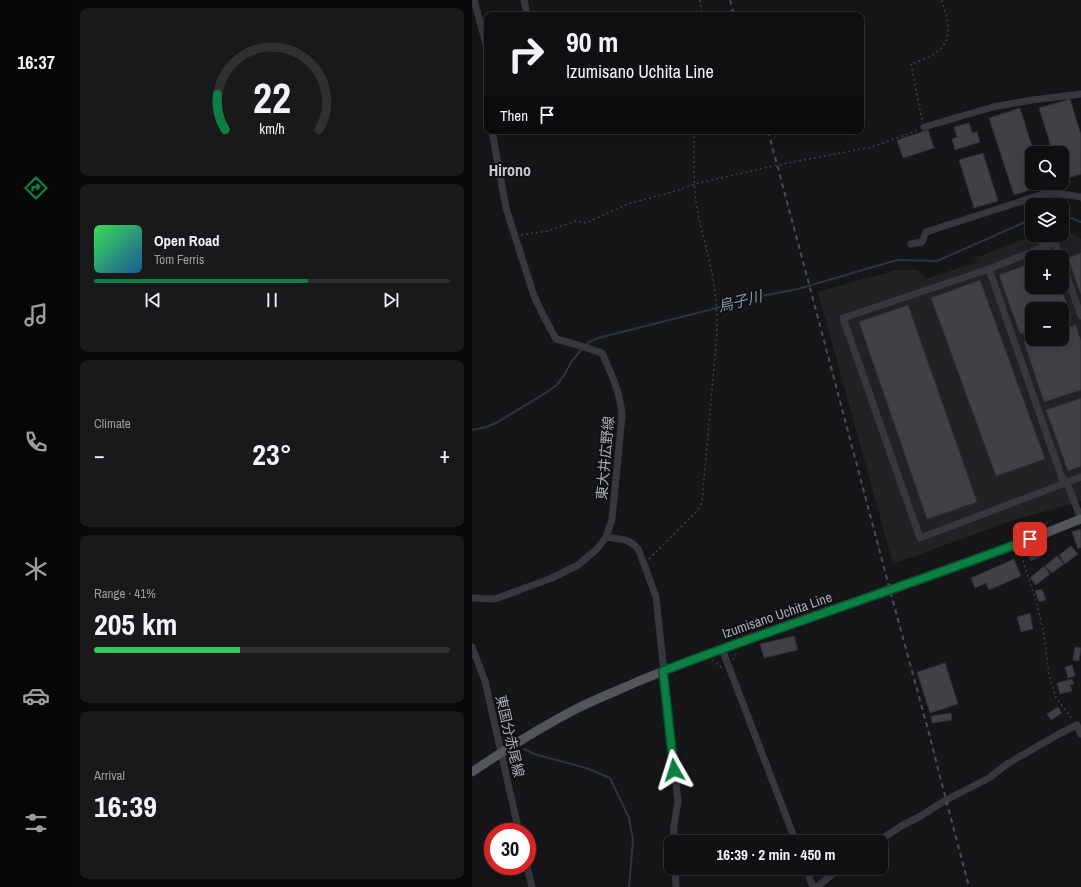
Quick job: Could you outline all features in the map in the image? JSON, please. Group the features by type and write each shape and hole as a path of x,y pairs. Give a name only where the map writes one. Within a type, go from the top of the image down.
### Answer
{"main road":[{"name":"Izumisano Uchita Line","path":"472,772 501,753 578,708 663,671 1018,544 1081,519"}],"street":[{"path":"474,0 484,37"},
{"path":"524,0 526,12"},
{"path":"924,127 993,107 1032,100 1081,94"},
{"name":"東大井広野線","path":"472,598 495,599 552,578 578,565 596,549 606,537 612,520 622,416 621,404 602,353 556,339 534,296 506,208 493,134"},
{"path":"1031,198 1044,194 1057,193 1081,197"},
{"path":"911,244 922,242 926,232 1025,200"},
{"path":"1042,242 1044,247"},
{"path":"1058,250 1055,243 989,269 843,318 920,538 1081,478"},
{"path":"989,269 1062,478 1067,482 1081,519"},
{"path":"1069,283 1081,316"},
{"path":"606,537 625,540 632,543 638,549 656,597 678,802 673,835"},
{"name":"東国分赤尾線","path":"472,647 484,681 517,823"},
{"path":"722,649 793,835"},
{"path":"888,835 946,800 989,778 1007,764 1057,735 1077,725 1081,734"},
{"path":"529,875 532,887"},
{"path":"675,875 676,887"},
{"path":"809,875 813,887"},
{"path":"817,887 832,875"}],"path":[{"path":"700,0 702,12"},
{"path":"516,236 547,231 576,221 586,222 630,203 666,194 695,184 777,165 872,146 924,127 911,64 936,53 946,43 949,26 942,0"},
{"path":"644,564 698,510 702,502 717,333 717,314 712,274 700,221 695,184 694,134"},
{"path":"1018,544 1044,634 1048,675 1056,698 1077,725"},
{"path":"732,663 737,650"}],"shaded area":[{"path":"1069,234 1074,234 1081,239 1081,501 1008,522 893,564 818,292 896,270 917,270 926,279 977,262 975,258 1025,238 1025,242 1069,242"}],"building":[{"path":"1070,99 1081,135 1081,174 1069,178 1069,146 1051,146 1039,108"},
{"path":"1020,108 1032,146 1025,146 1025,190 1030,190 1014,195 989,118"},
{"path":"969,123 972,133 977,132 980,142 955,150 952,139 957,137 954,127"},
{"path":"928,130 934,148 903,158 897,140"},
{"path":"983,153 998,201 974,208 959,160"},
{"path":"1081,253 1081,293 1069,261 1069,258"},
{"path":"1025,266 1025,294 1063,294 1066,302 1025,302 1025,332 1020,334 999,275"},
{"path":"980,280 1045,459 996,476 931,298"},
{"path":"908,305 977,502 927,519 859,322"},
{"path":"1076,325 1081,341 1081,390 1044,402 1025,346 1069,346 1069,327"},
{"path":"1081,398 1081,466 1068,471 1046,410"},
{"path":"1080,529 1081,547 1078,549 1072,532"},
{"path":"1071,546 1078,554 1065,564 1059,555"},
{"path":"1038,551 1040,557 1031,561 1029,556"},
{"path":"1057,556 1064,564 1052,573 1045,566"},
{"path":"1014,559 1021,576 989,590 986,583 975,588 971,578"},
{"path":"1044,566 1050,574 1036,585 1030,578"},
{"path":"1042,589 1046,600 1039,602 1035,591"},
{"path":"1030,613 1033,629 1021,632 1017,617"},
{"path":"794,636 798,650 764,658 760,644"},
{"path":"1075,647 1081,648 1079,661 1073,660"},
{"path":"945,663 958,704 930,713 917,672"},
{"path":"1072,665 1075,676 1068,678 1065,667"},
{"path":"1072,679 1074,684 1070,685 1072,691 1060,694 1057,683"},
{"path":"1058,707 1062,713 1051,720 1047,714"},
{"path":"951,713 952,720 932,723 931,716"}],"waterway":[{"name":"烏子川","path":"1069,218 1081,222"},
{"name":"烏子川","path":"585,346 589,342 598,338 756,297 798,289 897,260 937,261 1025,222"},
{"name":"烏子川","path":"472,430 496,423 557,385 572,361 582,349"},
{"path":"524,749 534,754 586,768 610,778 629,818 633,840 629,887"}],"railway":[{"path":"730,0 733,12"},
{"path":"769,134 969,887"}],"district":[{"name":"Hirono","path":"510,170"}],"route":[{"path":"674,770 663,671 1030,539"}]}
